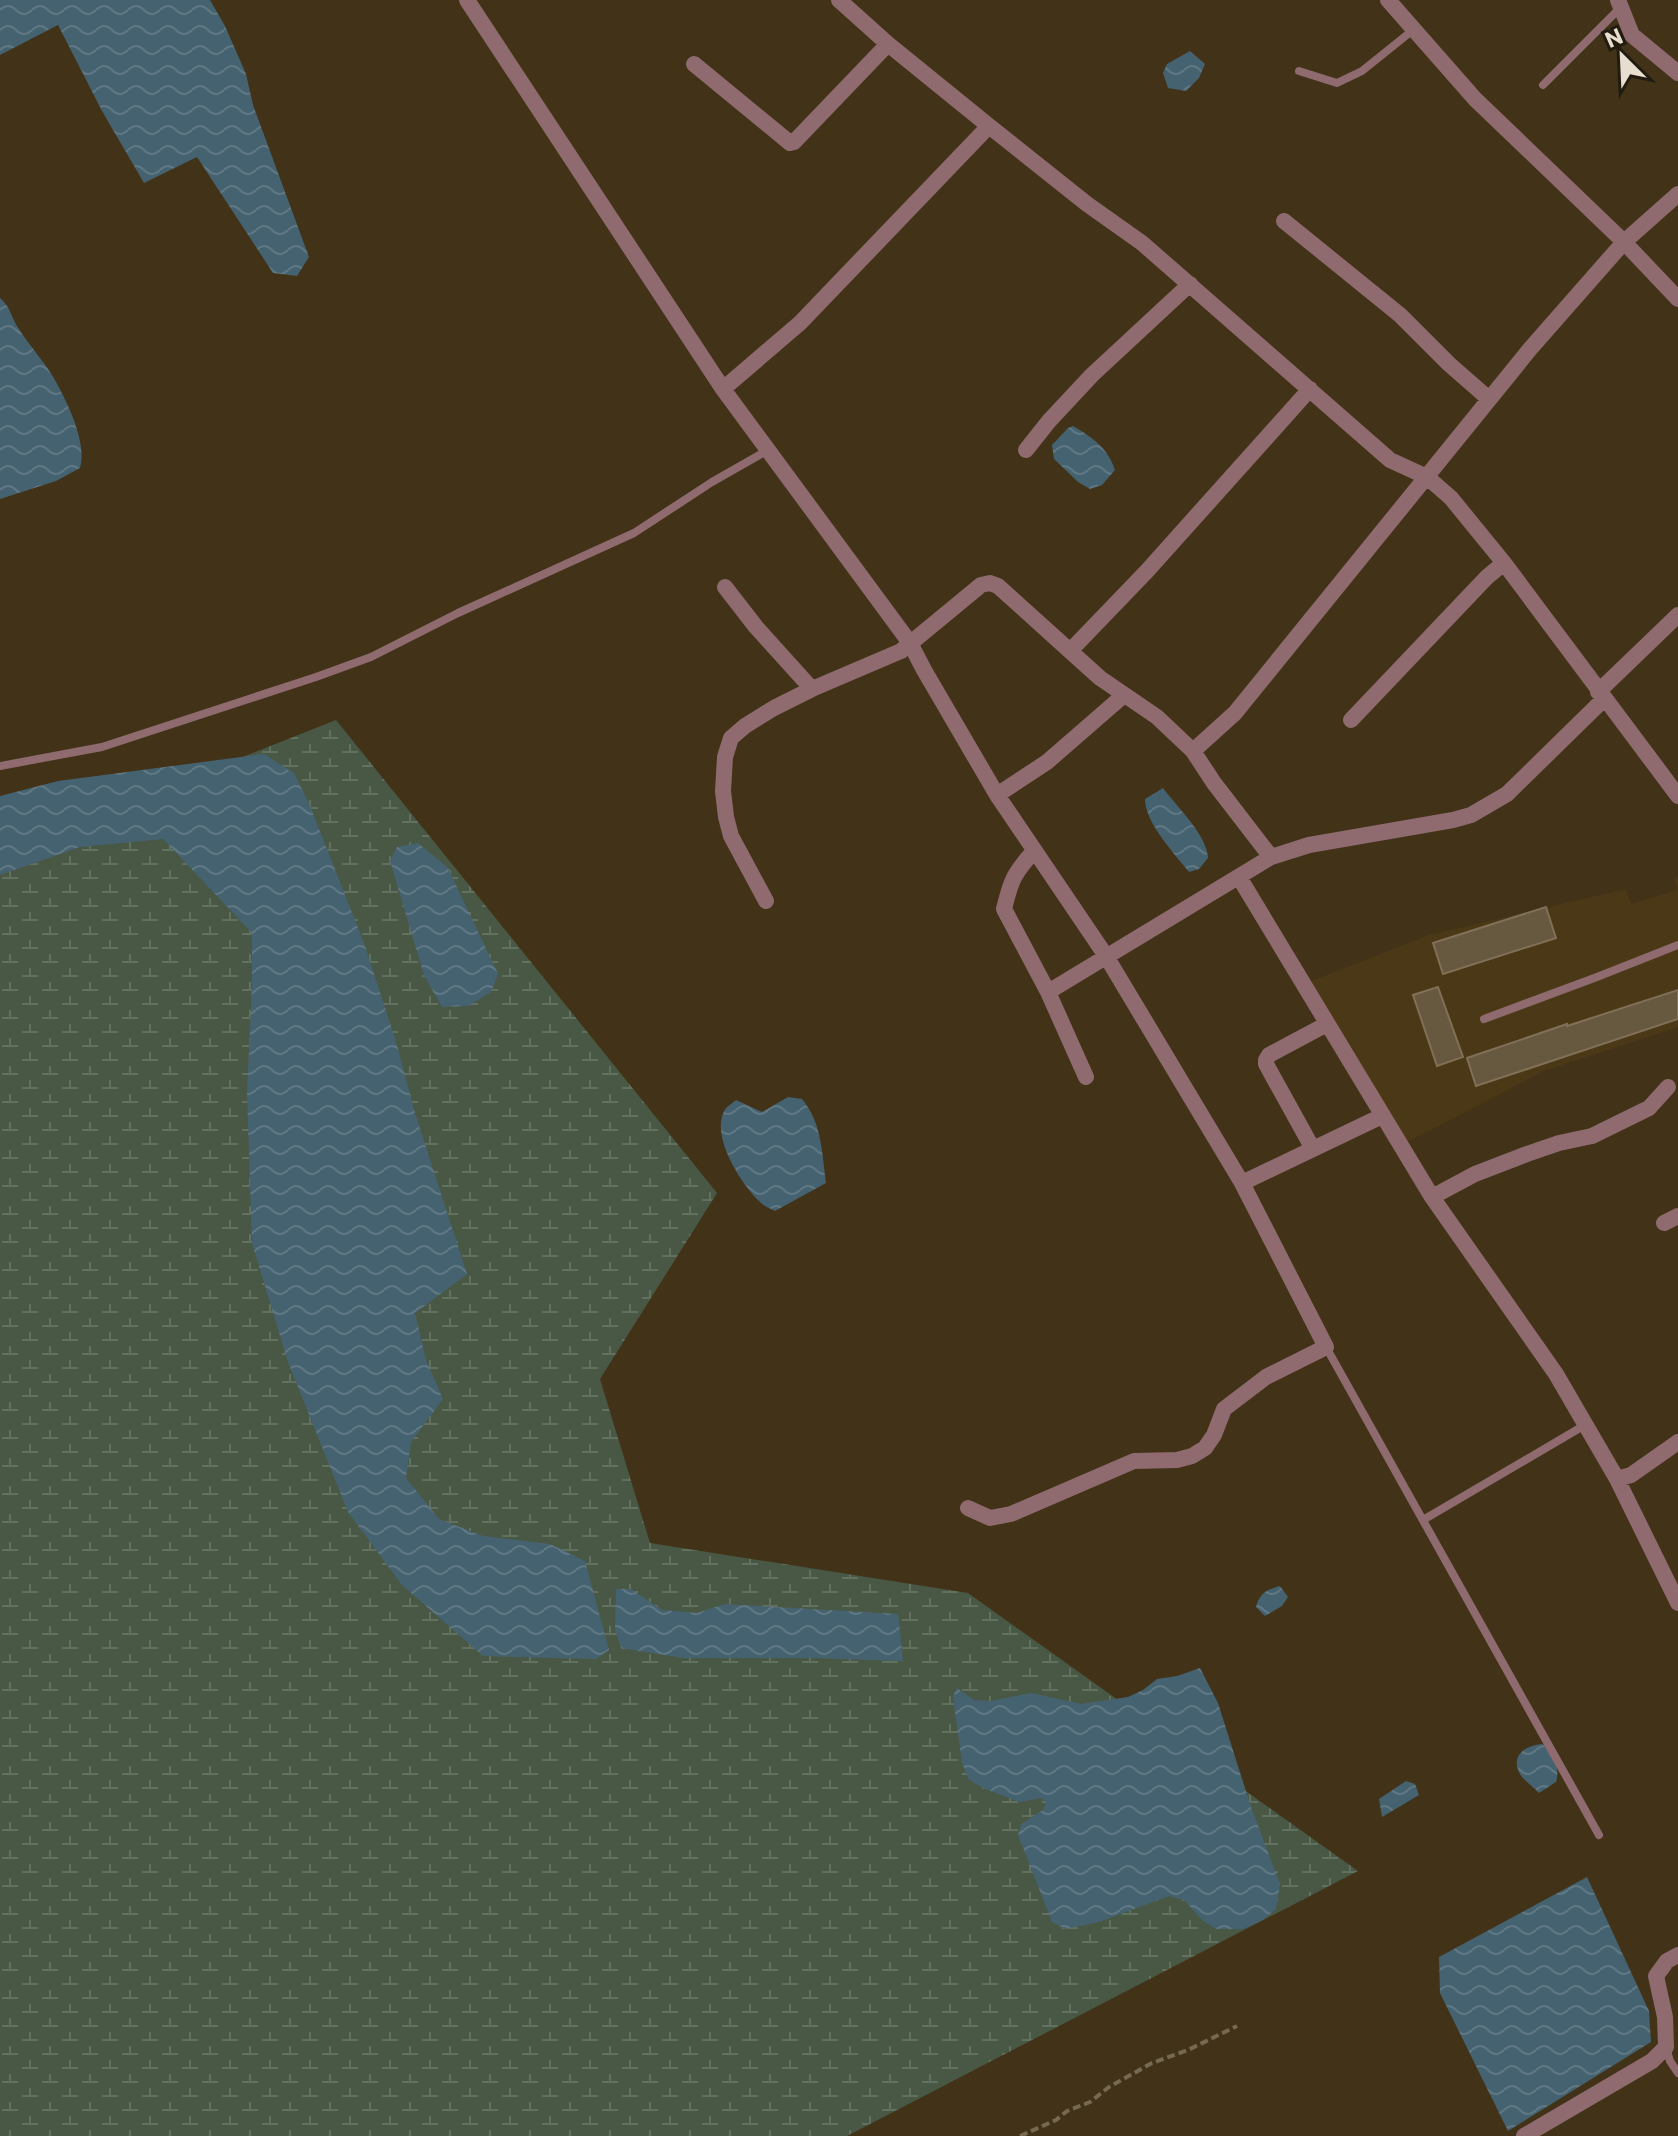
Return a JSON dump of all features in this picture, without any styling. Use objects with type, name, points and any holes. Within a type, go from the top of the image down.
[{"type":"street","points":[[467,0],[723,389],[910,643],[997,795],[1106,956],[1242,1183],[1326,1347],[1266,1377],[1224,1409],[1214,1435],[1205,1448],[1192,1456],[1177,1460],[1134,1461],[1011,1514],[990,1518],[968,1508]]},
{"type":"street","points":[[839,0],[989,126],[1087,204],[1142,243],[1390,460],[1427,477],[1451,498],[1504,563],[1678,796]]},
{"type":"street","points":[[1388,0],[1475,99],[1624,242],[1678,299]]},
{"type":"street","points":[[1619,4],[1632,35],[1678,73]]},
{"type":"street","points":[[694,64],[790,143],[888,44]]},
{"type":"street","points":[[723,389],[800,323],[989,126]]},
{"type":"street","points":[[1193,751],[1235,713],[1489,399],[1624,242],[1678,194]]},
{"type":"street","points":[[1284,221],[1400,315],[1489,399]]},
{"type":"street","points":[[1026,450],[1092,375],[1190,284]]},
{"type":"street","points":[[1070,651],[1147,571],[1310,389]]},
{"type":"street","points":[[1351,720],[1476,588],[1504,563]]},
{"type":"street","points":[[766,901],[731,836],[726,817],[723,791],[725,757],[731,738],[774,708],[901,651],[981,585],[990,583],[998,586],[1100,678],[1157,717],[1193,751],[1271,857]]},
{"type":"street","points":[[725,587],[812,689]]},
{"type":"street","points":[[1048,992],[1271,857],[1352,836],[1453,820],[1471,815],[1507,794],[1678,615]]},
{"type":"street","points":[[997,795],[1047,762],[1124,695]]},
{"type":"street","points":[[1034,851],[1016,870],[1004,909],[1048,992],[1086,1077]]},
{"type":"street","points":[[1239,877],[1432,1197],[1556,1374],[1617,1479],[1678,1603]]},
{"type":"street","points":[[1313,1149],[1266,1060],[1269,1055],[1327,1024]]},
{"type":"street","points":[[1432,1197],[1488,1169],[1559,1143],[1603,1131],[1649,1108],[1668,1087]]},
{"type":"street","points":[[1242,1183],[1382,1116]]},
{"type":"street","points":[[1617,1479],[1631,1475],[1678,1442]]},
{"type":"street","points":[[1524,2136],[1652,2061],[1666,2047],[1665,2017],[1656,1976],[1667,1961],[1678,1955]]},
{"type":"lane","points":[[1543,85],[1619,4]]},
{"type":"lane","points":[[1299,71],[1337,83],[1362,71],[1413,30]]},
{"type":"lane","points":[[0,766],[102,747],[371,657],[458,613],[634,533],[768,450]]},
{"type":"lane","points":[[1484,1019],[1678,945]]},
{"type":"lane","points":[[1326,1347],[1599,1835]]},
{"type":"lane","points":[[1423,1520],[1585,1425]]},
{"type":"lane","points":[[1666,2047],[1678,2073]]},
{"type":"path","points":[[1020,2136],[1090,2102],[1109,2087],[1152,2063],[1188,2050],[1237,2026]]},
{"type":"shaded area","points":[[1678,877],[1678,1027],[1544,1071],[1404,1144],[1311,981],[1429,935],[1626,889],[1631,904],[1677,890],[1674,878]]},
{"type":"green space","points":[[336,720],[717,1193],[600,1379],[650,1543],[968,1593],[1358,1871],[847,2136],[0,2136],[0,853]]},
{"type":"water","points":[[0,0],[210,0],[246,74],[253,105],[309,257],[297,276],[273,273],[197,157],[144,183],[102,111],[58,25],[0,55]]},
{"type":"water","points":[[1190,51],[1205,64],[1199,78],[1186,91],[1168,88],[1163,73],[1167,64]]},
{"type":"water","points":[[0,298],[63,395],[78,433],[82,457],[80,468],[56,481],[0,499]]},
{"type":"water","points":[[1073,426],[1098,444],[1112,462],[1115,470],[1102,485],[1090,489],[1054,459],[1052,445]]},
{"type":"water","points":[[264,754],[294,773],[364,943],[467,1274],[415,1313],[426,1360],[443,1399],[411,1442],[406,1478],[439,1519],[483,1536],[550,1544],[585,1561],[609,1650],[596,1659],[483,1656],[402,1585],[348,1512],[288,1362],[252,1243],[247,1092],[252,933],[163,839],[80,847],[0,875],[0,796],[58,781]]},
{"type":"water","points":[[1163,788],[1203,840],[1208,858],[1199,869],[1189,872],[1150,818],[1145,799]]},
{"type":"water","points":[[418,843],[448,868],[498,974],[491,992],[468,1006],[442,1007],[424,975],[390,861],[397,847]]},
{"type":"water","points":[[788,1097],[802,1099],[814,1118],[826,1183],[775,1211],[761,1203],[736,1171],[724,1144],[722,1118],[726,1108],[736,1100],[762,1112]]},
{"type":"water","points":[[1280,1586],[1288,1597],[1282,1606],[1265,1616],[1256,1607],[1259,1598]]},
{"type":"water","points":[[616,1589],[631,1589],[662,1610],[697,1613],[725,1604],[898,1614],[903,1661],[683,1658],[621,1648],[615,1629]]},
{"type":"water","points":[[1200,1668],[1218,1703],[1251,1807],[1280,1884],[1276,1909],[1263,1920],[1243,1929],[1216,1929],[1202,1920],[1184,1900],[1169,1896],[1099,1922],[1065,1929],[1052,1922],[1018,1835],[1021,1824],[1043,1810],[1046,1803],[1042,1798],[1019,1802],[969,1780],[962,1763],[953,1696],[957,1688],[974,1700],[991,1701],[1031,1693],[1081,1704],[1128,1697],[1157,1679]]},
{"type":"water","points":[[1543,1744],[1555,1762],[1557,1776],[1556,1782],[1539,1793],[1521,1776],[1517,1761],[1526,1749]]},
{"type":"water","points":[[1406,1781],[1415,1784],[1419,1795],[1382,1817],[1379,1799]]},
{"type":"water","points":[[1587,1877],[1649,2011],[1651,2042],[1508,2131],[1440,1993],[1439,1957]]},
{"type":"building","points":[[1546,907],[1556,938],[1443,974],[1433,943]]},
{"type":"building","points":[[1438,987],[1463,1057],[1437,1066],[1413,995]]},
{"type":"building","points":[[1678,990],[1678,1019],[1476,1086],[1467,1058]]}]
